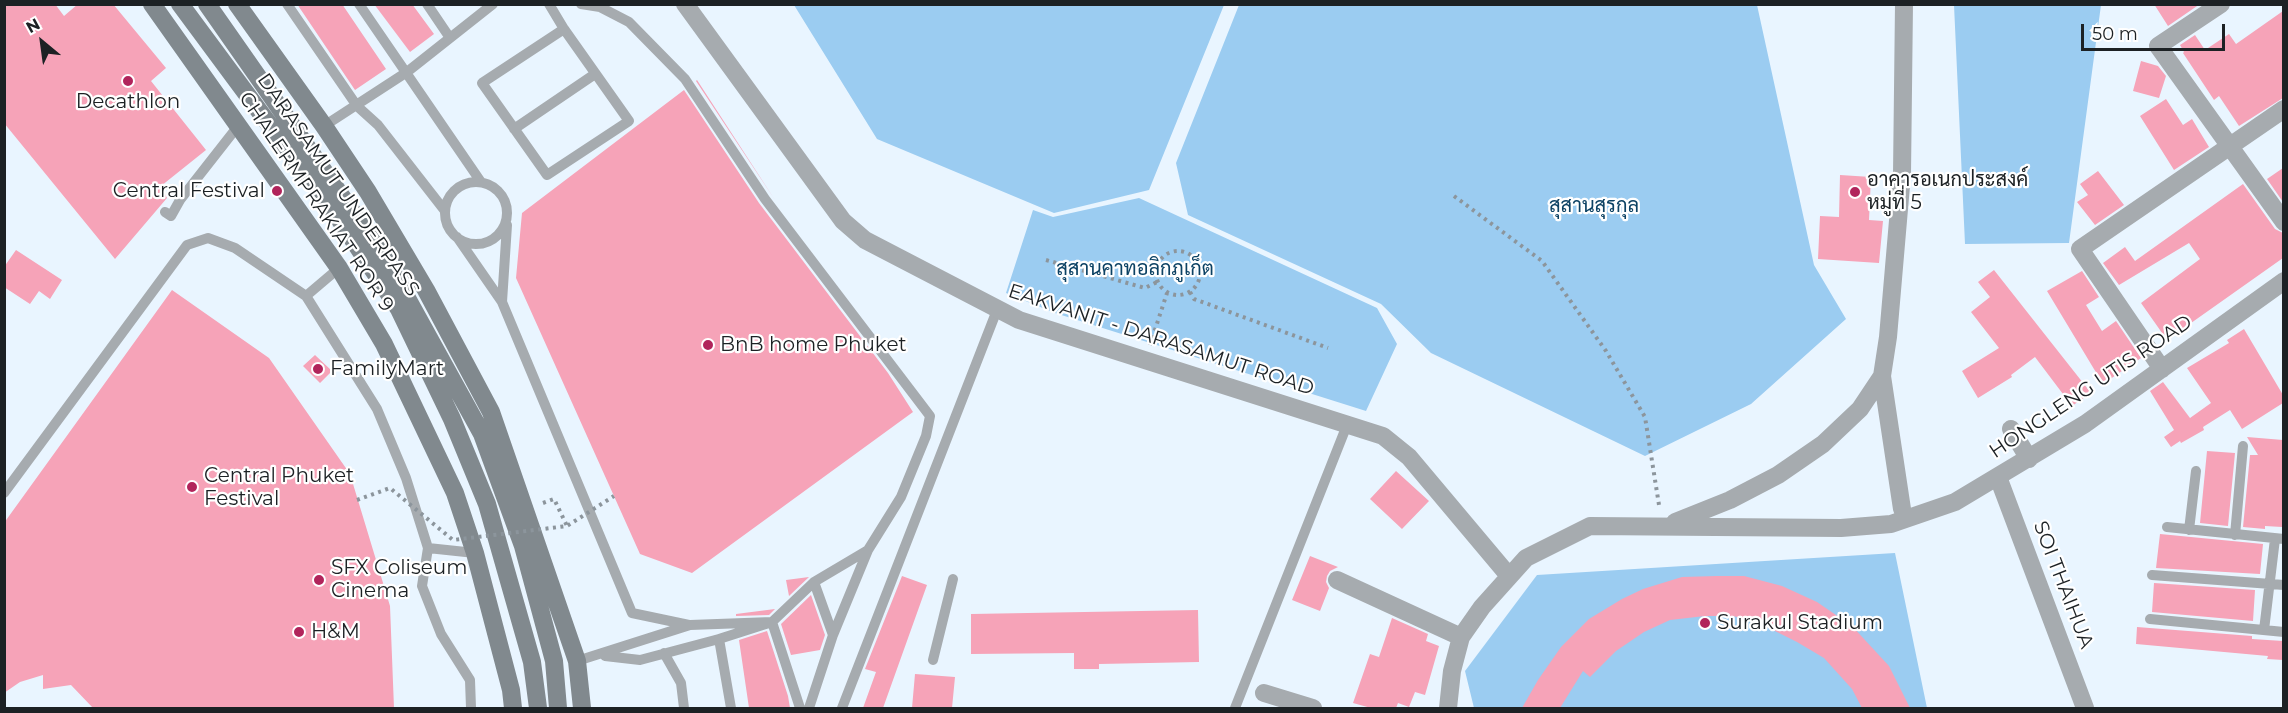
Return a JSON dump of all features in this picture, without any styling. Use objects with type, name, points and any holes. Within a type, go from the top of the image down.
[{"type":"main road","name":"CHALERMPRAKIAT ROR 9","points":[[152,4],[339,268],[384,344],[455,493],[475,553],[511,690],[513,708]]},
{"type":"main road","name":"DARASAMUT UNDERPASS","points":[[180,4],[340,220],[399,309],[452,419],[487,504],[532,662],[538,708]]},
{"type":"main road","name":"DARASAMUT UNDERPASS","points":[[207,4],[386,260],[482,434],[523,546],[554,661],[558,708]]},
{"type":"main road","points":[[237,4],[368,192],[426,290],[491,412],[577,661],[582,708]]},
{"type":"street","name":"EAKVANIT - DARASAMUT ROAD","points":[[685,4],[843,221],[865,240],[1018,320],[1383,436],[1409,457],[1509,576]]},
{"type":"street","points":[[1902,509],[1882,376],[1888,337],[1902,174],[1904,4]]},
{"type":"street","points":[[2221,4],[2158,45],[2283,222]]},
{"type":"street","points":[[2162,369],[2080,249],[2283,109]]},
{"type":"street","name":"HONGLENG UTIS ROAD","points":[[1461,637],[1482,607],[1526,558],[1590,526],[1841,528],[1885,525],[1955,502],[2085,423],[2283,281]]},
{"type":"street","points":[[1860,409],[1882,376]]},
{"type":"street","points":[[1658,526],[1730,500],[1778,475],[1814,450],[1860,409],[1870,403],[1882,404],[1889,412]]},
{"type":"street","points":[[2011,429],[2029,459]]},
{"type":"street","name":"SOI THAIHUA","points":[[1998,477],[2085,708]]},
{"type":"street","points":[[1730,500],[1724,506],[1720,519],[1734,527]]},
{"type":"street","points":[[1902,509],[1925,512]]},
{"type":"street","points":[[1885,525],[1902,509]]},
{"type":"street","points":[[1337,580],[1461,637],[1452,671],[1448,708]]},
{"type":"street","points":[[1264,693],[1313,708]]},
{"type":"lane","points":[[287,4],[357,106],[378,125],[445,211]]},
{"type":"lane","points":[[359,4],[482,182]]},
{"type":"lane","points":[[427,4],[450,38]]},
{"type":"lane","points":[[324,126],[407,72],[493,4]]},
{"type":"lane","points":[[549,4],[629,121],[547,175],[482,83],[564,29]]},
{"type":"lane","points":[[581,4],[600,7],[629,22],[685,79],[765,199],[930,416],[926,436],[901,497],[868,550],[833,635],[809,708]]},
{"type":"lane","points":[[514,129],[595,74]]},
{"type":"lane","points":[[165,212],[171,216],[180,200],[238,126]]},
{"type":"lane","points":[[502,302],[508,210],[505,200],[500,191],[491,185],[471,182],[461,185],[447,201],[446,221],[450,231],[466,243],[486,243],[503,230],[507,221]]},
{"type":"lane","points":[[457,237],[502,302],[632,613],[690,625],[772,622]]},
{"type":"lane","points":[[4,493],[187,245],[207,238],[235,248],[306,296],[376,409],[406,478],[428,548],[422,586],[441,634],[470,680],[471,708]]},
{"type":"lane","points":[[306,296],[339,268]]},
{"type":"lane","points":[[842,708],[997,310]]},
{"type":"lane","points":[[1235,708],[1347,424]]},
{"type":"lane","points":[[2235,534],[2243,446]]},
{"type":"lane","points":[[2189,530],[2196,471]]},
{"type":"lane","points":[[2167,527],[2279,539],[2270,584],[2265,630]]},
{"type":"lane","points":[[428,548],[475,553]]},
{"type":"lane","points":[[596,656],[640,660],[772,622],[814,582],[868,550]]},
{"type":"lane","points":[[2152,575],[2283,585]]},
{"type":"lane","points":[[933,660],[953,579]]},
{"type":"lane","points":[[814,582],[833,635]]},
{"type":"lane","points":[[2150,619],[2283,632]]},
{"type":"lane","points":[[772,622],[800,708]]},
{"type":"lane","points":[[577,661],[690,625]]},
{"type":"lane","points":[[719,639],[731,708]]},
{"type":"lane","points":[[664,653],[681,682],[684,708]]},
{"type":"path","points":[[1454,196],[1542,261],[1612,360],[1645,417],[1659,505],[1658,526]]},
{"type":"path","points":[[1183,250],[1195,258],[1201,272],[1199,280],[1190,292],[1182,295],[1167,293],[1157,282],[1158,261],[1169,252],[1183,250]]},
{"type":"path","points":[[1046,260],[1145,288],[1157,282]]},
{"type":"path","points":[[1190,292],[1194,299],[1328,348]]},
{"type":"path","points":[[1145,360],[1167,293]]},
{"type":"path","points":[[357,500],[390,488],[453,540],[567,526],[614,496]]},
{"type":"path","points":[[543,503],[554,499],[567,526]]},
{"type":"green space","points":[[794,5],[1224,5],[1149,190],[1054,213],[877,139]]},
{"type":"green space","name":"สุสานสุรกุล","points":[[1239,5],[1757,5],[1814,265],[1846,319],[1751,404],[1645,456],[1431,353],[1381,304],[1188,215],[1176,163]]},
{"type":"green space","points":[[1954,5],[2101,5],[2069,243],[1965,244]]},
{"type":"green space","name":"สุสานคาทอลิกภูเก็ต","points":[[1139,198],[1377,308],[1397,344],[1366,411],[1055,313],[1006,293],[1033,210],[1053,217]]},
{"type":"green space","name":"Surakul Stadium","points":[[1895,553],[1927,708],[1474,708],[1465,671],[1537,575]]},
{"type":"building","points":[[4,4],[55,4],[64,16],[78,4],[113,4],[166,68],[151,81],[206,150],[161,186],[167,198],[115,259],[4,123]]},
{"type":"building","points":[[297,4],[342,4],[386,69],[355,90]]},
{"type":"building","points":[[374,4],[412,4],[434,34],[410,52]]},
{"type":"building","points":[[2154,4],[2200,4],[2168,26]]},
{"type":"building","points":[[2283,11],[2283,98],[2239,126],[2219,96],[2214,100],[2180,45],[2195,35],[2205,50],[2229,34],[2236,44]]},
{"type":"building","points":[[2141,61],[2158,66],[2166,76],[2159,98],[2133,91]]},
{"type":"building","points":[[697,80],[775,200],[696,81]]},
{"type":"building","name":"BnB home Phuket","points":[[684,90],[759,203],[888,373],[913,412],[692,573],[640,554],[516,278],[522,213]]},
{"type":"building","points":[[2166,99],[2183,125],[2192,119],[2209,147],[2174,170],[2140,116]]},
{"type":"building","points":[[2283,168],[2283,202],[2267,179]]},
{"type":"building","points":[[2098,171],[2124,205],[2095,225],[2077,202],[2088,195],[2080,184]]},
{"type":"building","points":[[1840,175],[1871,177],[1869,220],[1883,221],[1879,263],[1818,259],[1820,216],[1839,217]]},
{"type":"building","points":[[2243,184],[2275,229],[2283,233],[2283,258],[2167,340],[2141,303],[2200,259],[2189,243],[2119,285],[2103,263],[2125,247],[2135,261]]},
{"type":"building","points":[[16,250],[62,280],[50,299],[39,291],[30,304],[4,287],[4,267]]},
{"type":"building","points":[[1994,270],[2091,393],[2072,406],[2035,357],[2011,375],[2012,377],[1978,398],[1962,371],[1999,348],[1971,312],[1990,297],[1978,282]]},
{"type":"building","points":[[2082,271],[2099,297],[2086,305],[2102,331],[2116,321],[2141,358],[2103,384],[2047,291]]},
{"type":"building","name":"Central Phuket Festival","points":[[172,290],[269,358],[350,474],[390,606],[394,708],[93,708],[71,685],[43,689],[43,675],[20,682],[4,693],[4,523]]},
{"type":"building","points":[[2244,329],[2283,395],[2283,403],[2242,429],[2230,410],[2203,427],[2204,430],[2171,447],[2164,437],[2174,430],[2150,391],[2163,382],[2190,418],[2211,403],[2187,368],[2229,343],[2227,340]]},
{"type":"building","name":"FamilyMart","points":[[315,355],[332,371],[320,383],[303,366]]},
{"type":"building","points":[[2247,437],[2283,440],[2282,527],[2265,526],[2265,529],[2243,527],[2250,455],[2258,455]]},
{"type":"building","points":[[2207,451],[2235,453],[2228,526],[2200,523]]},
{"type":"building","points":[[1396,471],[1429,501],[1402,529],[1370,499]]},
{"type":"building","points":[[2160,534],[2263,544],[2260,574],[2156,568]]},
{"type":"building","points":[[1310,556],[1338,567],[1330,571],[1327,576],[1326,582],[1329,588],[1320,611],[1292,600]]},
{"type":"building","points":[[902,576],[927,585],[883,708],[863,708],[876,672],[865,669]]},
{"type":"building","points":[[1744,576],[1782,586],[1817,602],[1852,626],[1889,666],[1910,708],[1862,708],[1852,689],[1824,658],[1797,642],[1759,623],[1733,616],[1705,616],[1670,620],[1644,632],[1616,651],[1590,677],[1583,671],[1560,708],[1522,708],[1561,647],[1589,619],[1622,599],[1643,589],[1682,577]]},
{"type":"building","points":[[809,577],[789,596],[786,580]]},
{"type":"building","points":[[2154,583],[2255,590],[2253,621],[2152,612]]},
{"type":"building","points":[[811,595],[825,635],[820,650],[791,655],[781,624]]},
{"type":"building","points":[[775,609],[769,615],[736,616],[736,614]]},
{"type":"building","points":[[1198,610],[1199,662],[1099,664],[1099,669],[1074,669],[1074,653],[971,654],[971,614]]},
{"type":"building","points":[[1392,618],[1428,634],[1426,641],[1439,646],[1425,695],[1415,692],[1409,707],[1398,703],[1396,708],[1371,708],[1353,703],[1370,654],[1379,657]]},
{"type":"building","points":[[2137,627],[2252,636],[2252,639],[2283,641],[2283,660],[2267,659],[2268,656],[2136,644]]},
{"type":"building","points":[[767,631],[790,708],[749,708],[739,640]]},
{"type":"building","points":[[915,674],[955,677],[952,708],[912,708]]},
{"type":"place","name":"Decathlon","points":[[128,81]]},
{"type":"place","name":"Central Festival","points":[[277,191]]},
{"type":"place","name":"อาคารอเนกประสงค์ หมู่ที่ 5","points":[[1855,192]]},
{"type":"place","name":"BnB home Phuket","points":[[708,345]]},
{"type":"place","name":"FamilyMart","points":[[318,369]]},
{"type":"place","name":"Central Phuket Festival","points":[[192,487]]},
{"type":"place","name":"SFX Coliseum Cinema","points":[[319,580]]},
{"type":"place","name":"Surakul Stadium","points":[[1705,623]]},
{"type":"place","name":"H&M","points":[[299,632]]}]
